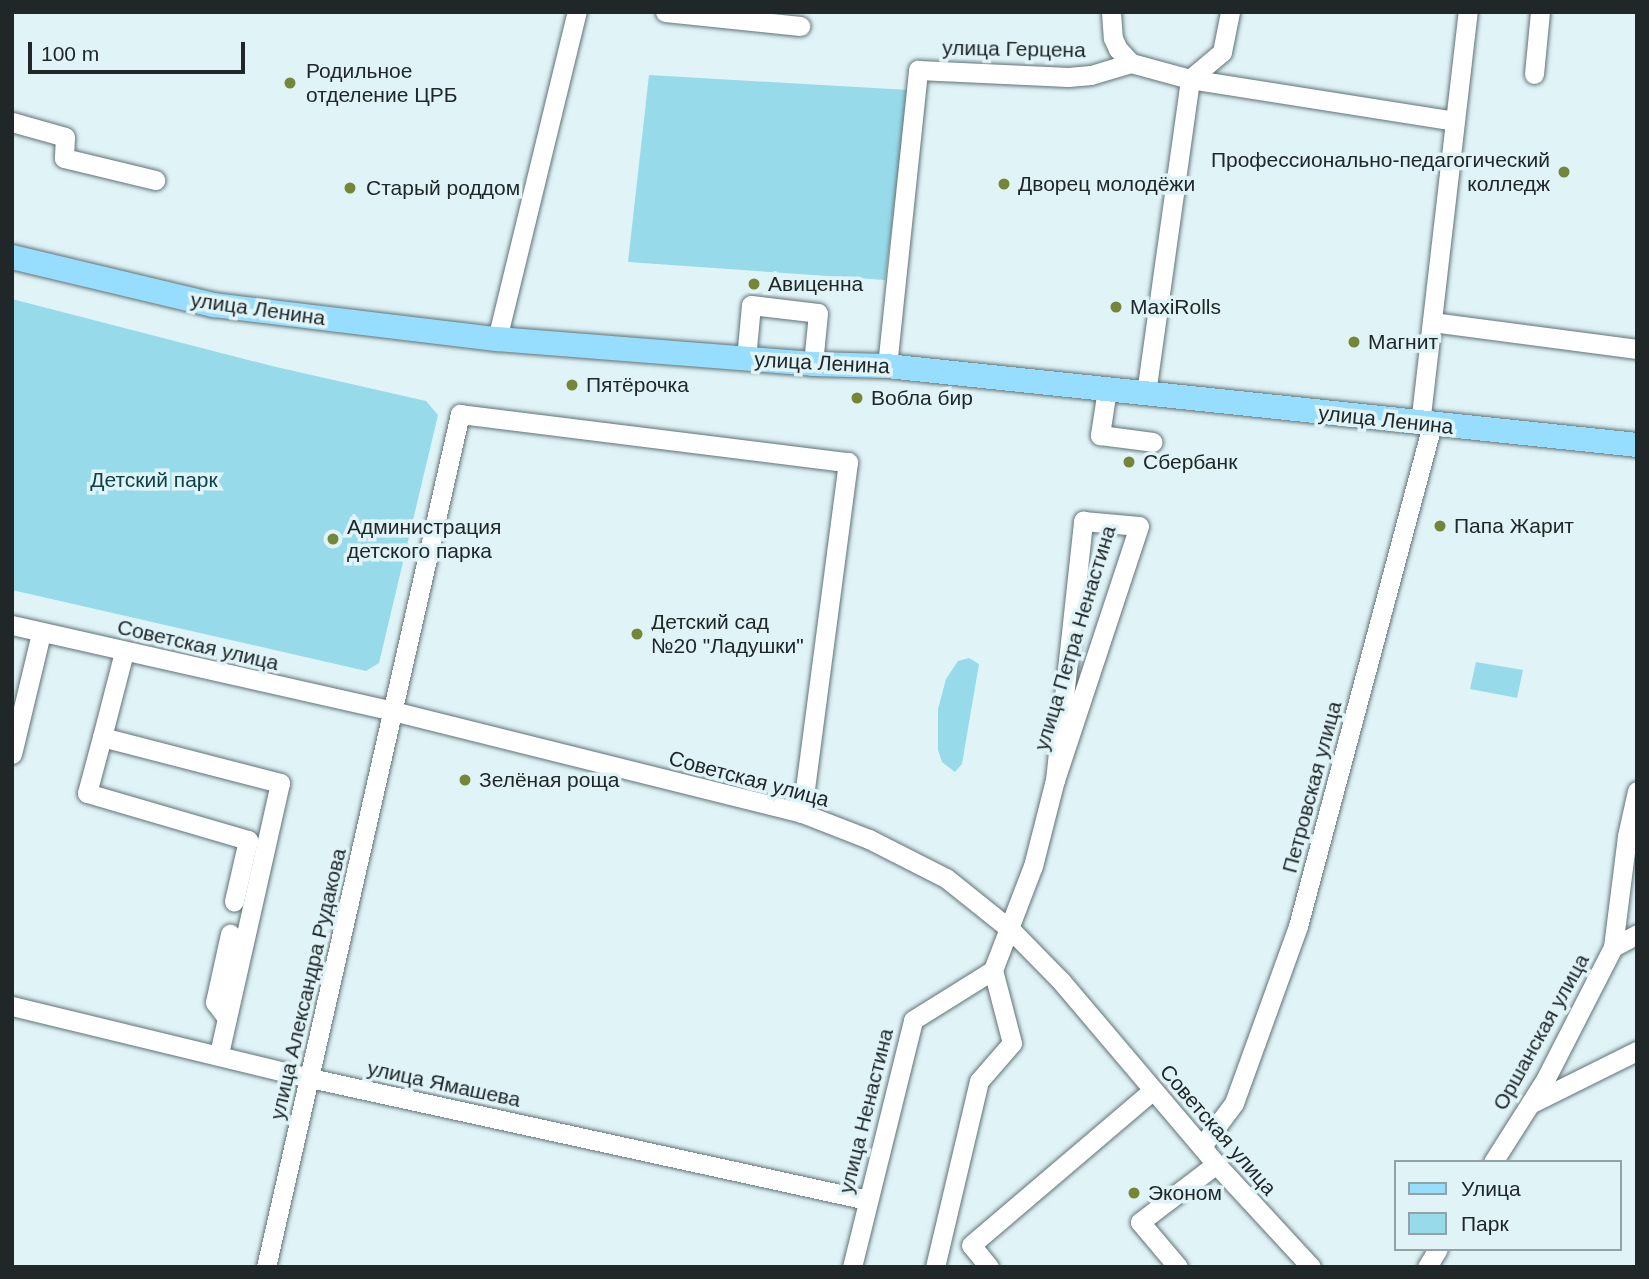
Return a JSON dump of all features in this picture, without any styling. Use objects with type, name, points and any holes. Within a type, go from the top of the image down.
[{"type":"main road","name":"улица Ленина","points":[[12,257],[214,305],[497,339],[813,364],[887,366],[1637,445]]},
{"type":"street","points":[[497,339],[577,12]]},
{"type":"street","points":[[665,12],[800,26]]},
{"type":"street","points":[[1111,12],[1113,38],[1118,49],[1131,63],[1191,79],[1455,121]]},
{"type":"street","points":[[1146,393],[1191,79],[1222,52],[1230,12]]},
{"type":"street","name":"Петровская улица","points":[[1202,1146],[1234,1103],[1298,926],[1426,424],[1432,322],[1468,12]]},
{"type":"street","points":[[1534,74],[1541,12]]},
{"type":"street","name":"улица Герцена","points":[[887,366],[918,70],[1068,77],[1091,75],[1131,63]]},
{"type":"street","points":[[12,121],[65,137],[64,158],[155,180]]},
{"type":"street","points":[[746,359],[751,305],[818,313],[813,364]]},
{"type":"street","points":[[1432,322],[1637,349]]},
{"type":"street","points":[[1107,389],[1100,435],[1153,442]]},
{"type":"street","name":"улица Александра Рудакова","points":[[266,1267],[460,414],[848,462],[802,813]]},
{"type":"street","name":"улица Петра Ненастина","points":[[1011,930],[1032,866],[1055,780],[1139,526],[1083,521],[1055,780]]},
{"type":"street","name":"Советская улица","points":[[12,625],[393,711],[802,813],[869,839],[946,878],[1011,930],[1061,981],[1216,1164],[1311,1267]]},
{"type":"street","points":[[12,754],[41,633]]},
{"type":"street","points":[[124,652],[87,793],[248,840],[234,901]]},
{"type":"street","points":[[102,737],[280,783],[219,1054]]},
{"type":"street","points":[[1613,947],[1627,836],[1637,791]]},
{"type":"street","points":[[935,1267],[979,1082],[1012,1043],[993,971],[1011,930]]},
{"type":"street","points":[[227,1018],[215,1002],[230,934]]},
{"type":"street","name":"Оршанская улица","points":[[1494,1160],[1529,1105],[1613,947],[1637,934]]},
{"type":"street","name":"улица Ненастина","points":[[852,1267],[913,1020],[993,971]]},
{"type":"street","name":"улица Ямашева","points":[[12,1006],[310,1078],[867,1200]]},
{"type":"street","points":[[1529,1105],[1637,1051]]},
{"type":"street","points":[[989,1267],[971,1245],[1153,1090]]},
{"type":"street","points":[[1178,1267],[1140,1223],[1216,1164]]},
{"type":"street","points":[[1427,1267],[1437,1251]]},
{"type":"green space","points":[[649,75],[909,90],[885,280],[628,262]]},
{"type":"green space","name":"Детский парк","points":[[12,299],[272,366],[426,401],[438,415],[379,663],[366,671],[12,590]]},
{"type":"green space","points":[[969,658],[979,664],[962,764],[955,772],[942,762],[938,750],[938,709],[946,679],[958,661]]},
{"type":"green space","points":[[1476,662],[1523,670],[1517,698],[1470,689]]},
{"type":"place","name":"Родильное отделение ЦРБ","points":[[290,83]]},
{"type":"place","name":"Профессионально-педагогический колледж","points":[[1564,172]]},
{"type":"place","name":"Дворец молодёжи","points":[[1004,184]]},
{"type":"place","name":"Старый роддом","points":[[350,188]]},
{"type":"place","name":"Авиценна","points":[[754,284]]},
{"type":"place","name":"MaxiRolls","points":[[1116,307]]},
{"type":"place","name":"Магнит","points":[[1354,342]]},
{"type":"place","name":"Пятёрочка","points":[[572,385]]},
{"type":"place","name":"Вобла бир","points":[[857,398]]},
{"type":"place","name":"Сбербанк","points":[[1129,462]]},
{"type":"place","name":"Папа Жарит","points":[[1440,526]]},
{"type":"place","name":"Администрация детского парка","points":[[333,539]]},
{"type":"place","name":"Детский сад №20 \"Ладушки\"","points":[[637,634]]},
{"type":"place","name":"Зелёная роща","points":[[465,780]]},
{"type":"place","name":"Эконом","points":[[1134,1193]]}]
